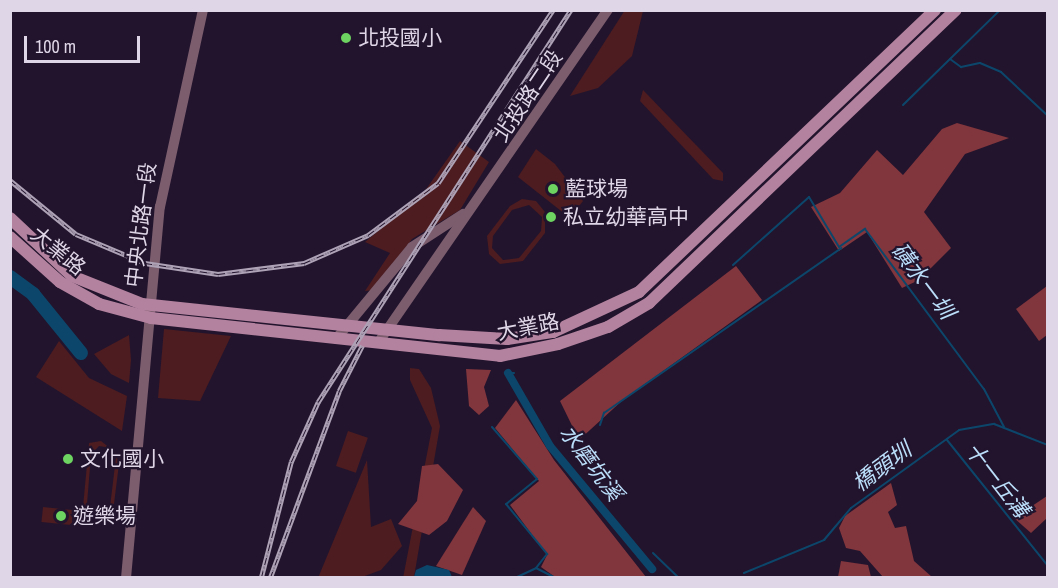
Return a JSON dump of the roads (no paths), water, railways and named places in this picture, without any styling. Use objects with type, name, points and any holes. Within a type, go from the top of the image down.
[{"type":"main road","name":"大業路","points":[[10,218],[26,238],[72,276],[151,312],[507,339],[554,332],[609,310],[688,250],[935,10]]},
{"type":"main road","name":"大業路","points":[[10,237],[60,282],[99,304],[336,339],[500,356],[608,327],[648,303],[956,10]]},
{"type":"street","name":"中央北路一段","points":[[126,578],[140,447],[159,207],[203,10]]},
{"type":"street","name":"北投路二段","points":[[477,202],[608,10]]},
{"type":"street","points":[[336,339],[351,327],[412,247],[450,226],[477,202]]},
{"type":"street","points":[[378,343],[477,202]]},
{"type":"water","points":[[427,565],[449,570],[452,577],[414,577],[416,570]]},
{"type":"waterway","points":[[903,105],[1000,10]]},
{"type":"waterway","points":[[950,59],[961,67],[980,63],[1001,72],[1048,116]]},
{"type":"waterway","name":"磺水一圳","points":[[733,265],[809,197],[839,247],[865,229],[984,389],[1004,427]]},
{"type":"waterway","points":[[600,425],[604,413],[841,248]]},
{"type":"waterway","name":"水磨坑溪","points":[[10,277],[33,294],[81,353]]},
{"type":"waterway","name":"水磨坑溪","points":[[508,373],[514,373]]},
{"type":"waterway","name":"水磨坑溪","points":[[508,373],[550,446],[652,569]]},
{"type":"waterway","name":"橋頭圳","points":[[744,573],[824,540],[851,508],[959,430],[994,424],[1048,445]]},
{"type":"waterway","points":[[492,427],[537,479],[506,504],[547,554],[536,568]]},
{"type":"waterway","name":"十一丘溝","points":[[947,440],[1048,566]]},
{"type":"waterway","name":"橋頭圳","points":[[653,553],[679,578]]},
{"type":"waterway","name":"橋頭圳","points":[[641,558],[645,556]]},
{"type":"waterway","points":[[515,578],[536,568],[556,578]]},
{"type":"railway","points":[[10,180],[76,234],[145,263],[218,274],[304,263],[368,235],[438,183],[553,10]]},
{"type":"railway","points":[[261,578],[291,462],[318,402],[571,10]]},
{"type":"railway","points":[[270,578],[339,391],[362,346]]},
{"type":"place","name":"北投國小","points":[[346,38]]},
{"type":"place","name":"藍球場","points":[[553,189]]},
{"type":"place","name":"私立幼華高中","points":[[551,217]]},
{"type":"place","name":"文化國小","points":[[68,459]]},
{"type":"place","name":"遊樂場","points":[[61,516]]}]
